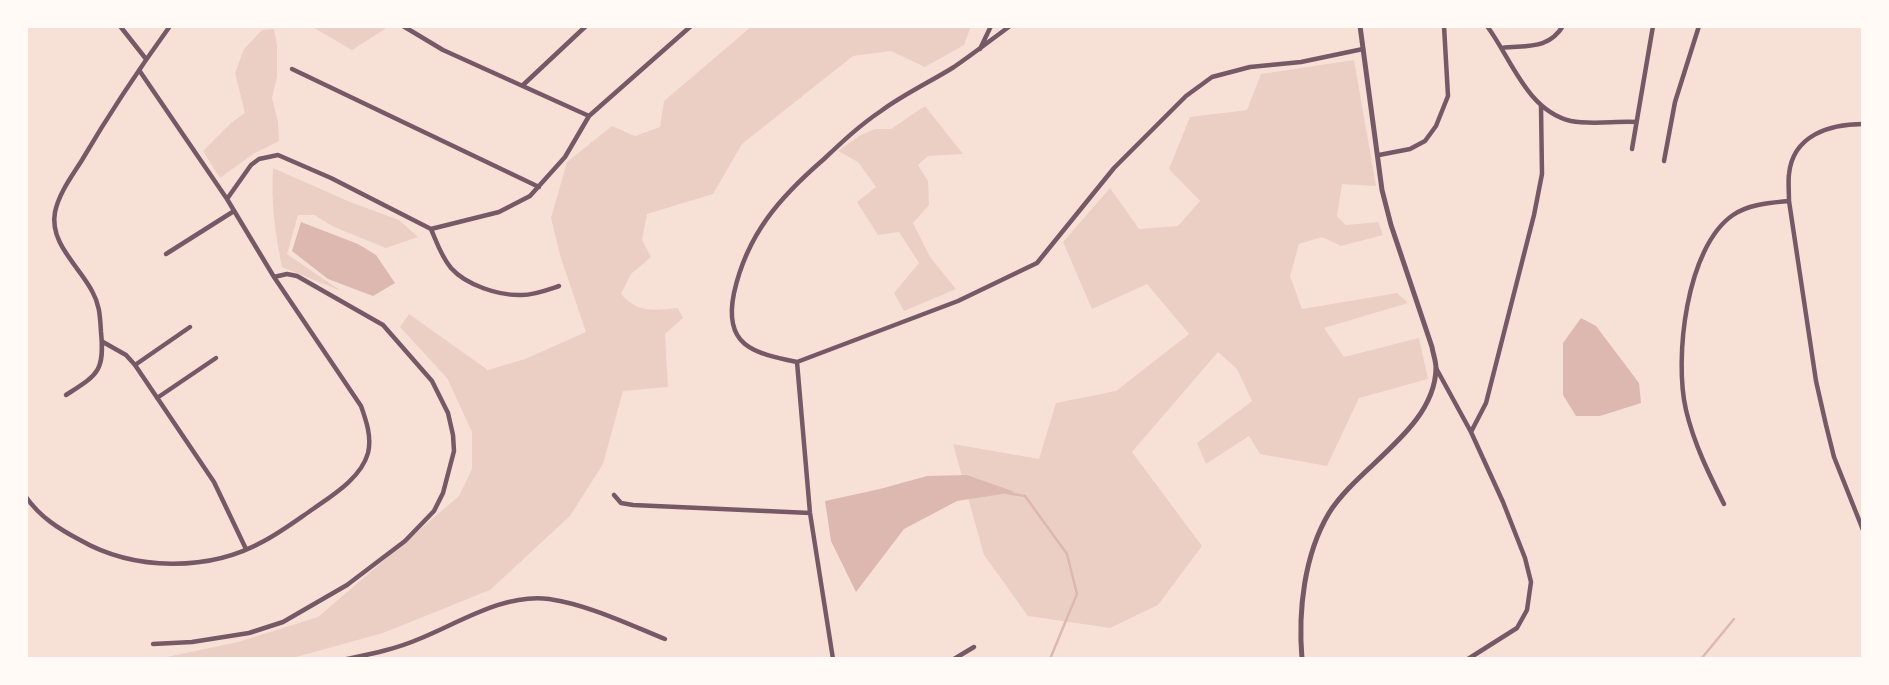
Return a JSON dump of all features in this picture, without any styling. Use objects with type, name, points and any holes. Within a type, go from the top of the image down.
[{"type":"street","points":[[120,26],[146,59]]},
{"type":"street","points":[[66,395],[96,376],[99,370],[101,312],[92,292],[61,246],[55,232],[54,215],[58,200],[146,59],[170,26]]},
{"type":"street","points":[[403,26],[443,50],[589,116]]},
{"type":"street","points":[[523,85],[586,26]]},
{"type":"street","points":[[227,199],[251,165],[259,159],[278,155],[331,178],[431,229],[499,212],[520,202],[539,187],[565,157],[589,116],[691,26]]},
{"type":"street","points":[[980,49],[991,26]]},
{"type":"street","points":[[1010,26],[980,49],[881,110],[789,189],[759,228],[737,281],[730,311],[731,323],[743,344],[765,354],[797,362],[958,301],[1037,263],[1114,168],[1196,86],[1212,76],[1364,49]]},
{"type":"street","points":[[1360,26],[1382,190],[1391,225],[1421,312],[1436,367],[1471,432],[1520,547],[1531,582],[1527,610],[1517,628],[1468,659]]},
{"type":"street","points":[[1379,155],[1410,149],[1425,141],[1436,126],[1448,96],[1444,26]]},
{"type":"street","points":[[1487,26],[1541,106],[1573,122],[1636,122]]},
{"type":"street","points":[[1502,48],[1545,44],[1554,39],[1563,26]]},
{"type":"street","points":[[1632,149],[1653,26]]},
{"type":"street","points":[[1664,161],[1675,102],[1699,26]]},
{"type":"street","points":[[292,69],[539,187]]},
{"type":"street","points":[[26,497],[37,512],[52,524],[91,547],[123,558],[154,564],[189,562],[246,549],[263,542],[333,495],[363,465],[369,451],[368,423],[361,406],[274,277],[227,199],[139,70]]},
{"type":"street","points":[[1471,432],[1486,403],[1534,215],[1542,174],[1541,106]]},
{"type":"street","points":[[1863,124],[1835,126],[1813,135],[1803,142],[1793,155],[1789,173],[1789,201],[1816,381],[1834,457],[1863,530]]},
{"type":"street","points":[[1724,504],[1700,456],[1685,408],[1681,366],[1687,314],[1696,273],[1713,235],[1732,215],[1740,211],[1757,205],[1789,201]]},
{"type":"street","points":[[166,254],[234,211]]},
{"type":"street","points":[[431,229],[440,253],[453,270],[482,287],[521,295],[559,286]]},
{"type":"street","points":[[153,644],[192,642],[250,633],[283,622],[347,584],[405,541],[434,510],[443,493],[452,460],[453,435],[447,413],[432,381],[383,324],[297,276],[274,277]]},
{"type":"street","points":[[135,365],[190,327]]},
{"type":"street","points":[[102,342],[126,355],[135,365],[214,482],[246,549]]},
{"type":"street","points":[[157,398],[216,358]]},
{"type":"street","points":[[797,362],[810,513],[833,659]]},
{"type":"street","points":[[1302,659],[1300,633],[1304,593],[1322,525],[1341,498],[1415,421],[1431,391],[1436,367]]},
{"type":"street","points":[[614,495],[621,503],[633,505],[810,513]]},
{"type":"street","points":[[347,659],[416,640],[513,600],[531,598],[576,605],[665,639]]},
{"type":"street","points":[[954,659],[974,647]]},
{"type":"shaded area","points":[[311,26],[384,26],[385,29],[352,50]]},
{"type":"shaded area","points":[[752,26],[971,26],[964,45],[925,67],[891,51],[853,56],[742,144],[713,194],[647,214],[642,240],[651,257],[631,274],[621,294],[640,308],[678,308],[683,318],[665,334],[668,387],[623,391],[603,464],[570,516],[490,590],[383,633],[289,659],[157,659],[238,642],[318,617],[459,496],[472,469],[472,432],[447,378],[400,327],[409,314],[488,370],[525,359],[586,332],[560,255],[551,218],[567,162],[612,126],[635,136],[660,127],[664,101]]},
{"type":"shaded area","points":[[274,29],[277,77],[272,98],[279,141],[253,154],[220,178],[203,151],[245,113],[235,73],[244,49],[262,30]]},
{"type":"shaded area","points":[[1354,60],[1376,186],[1342,184],[1337,216],[1346,225],[1378,222],[1383,235],[1341,246],[1322,237],[1299,244],[1290,276],[1302,309],[1397,293],[1408,303],[1324,328],[1344,357],[1419,338],[1428,379],[1359,398],[1327,466],[1260,454],[1249,436],[1206,464],[1197,443],[1252,401],[1237,369],[1218,352],[1132,452],[1202,546],[1158,605],[1110,628],[1028,616],[984,555],[953,444],[1039,459],[1056,403],[1116,391],[1189,334],[1147,284],[1092,309],[1063,242],[1110,188],[1139,229],[1178,226],[1200,201],[1169,169],[1190,117],[1247,110],[1261,74]]},
{"type":"shaded area","points":[[925,106],[963,154],[928,156],[918,165],[928,181],[929,205],[913,223],[930,257],[956,289],[904,311],[894,293],[919,263],[899,232],[878,235],[857,202],[876,187],[858,162],[838,151],[859,136],[875,129],[891,129]]},
{"type":"shaded area","points":[[273,168],[399,220],[418,237],[386,248],[334,227],[314,215],[298,215],[287,254],[341,291],[282,267],[274,218]]},
{"type":"shaded area","points":[[301,222],[358,244],[376,255],[395,283],[373,296],[328,279],[292,251]]},
{"type":"shaded area","points":[[1581,318],[1596,326],[1639,383],[1641,403],[1600,416],[1576,416],[1563,395],[1563,343]]},
{"type":"shaded area","points":[[967,475],[1015,492],[957,501],[904,529],[856,592],[831,541],[825,501],[927,476]]},
{"type":"waterway","points":[[1007,493],[1025,496],[1067,554],[1077,594],[1050,659]]},
{"type":"waterway","points":[[1701,659],[1734,619]]}]
